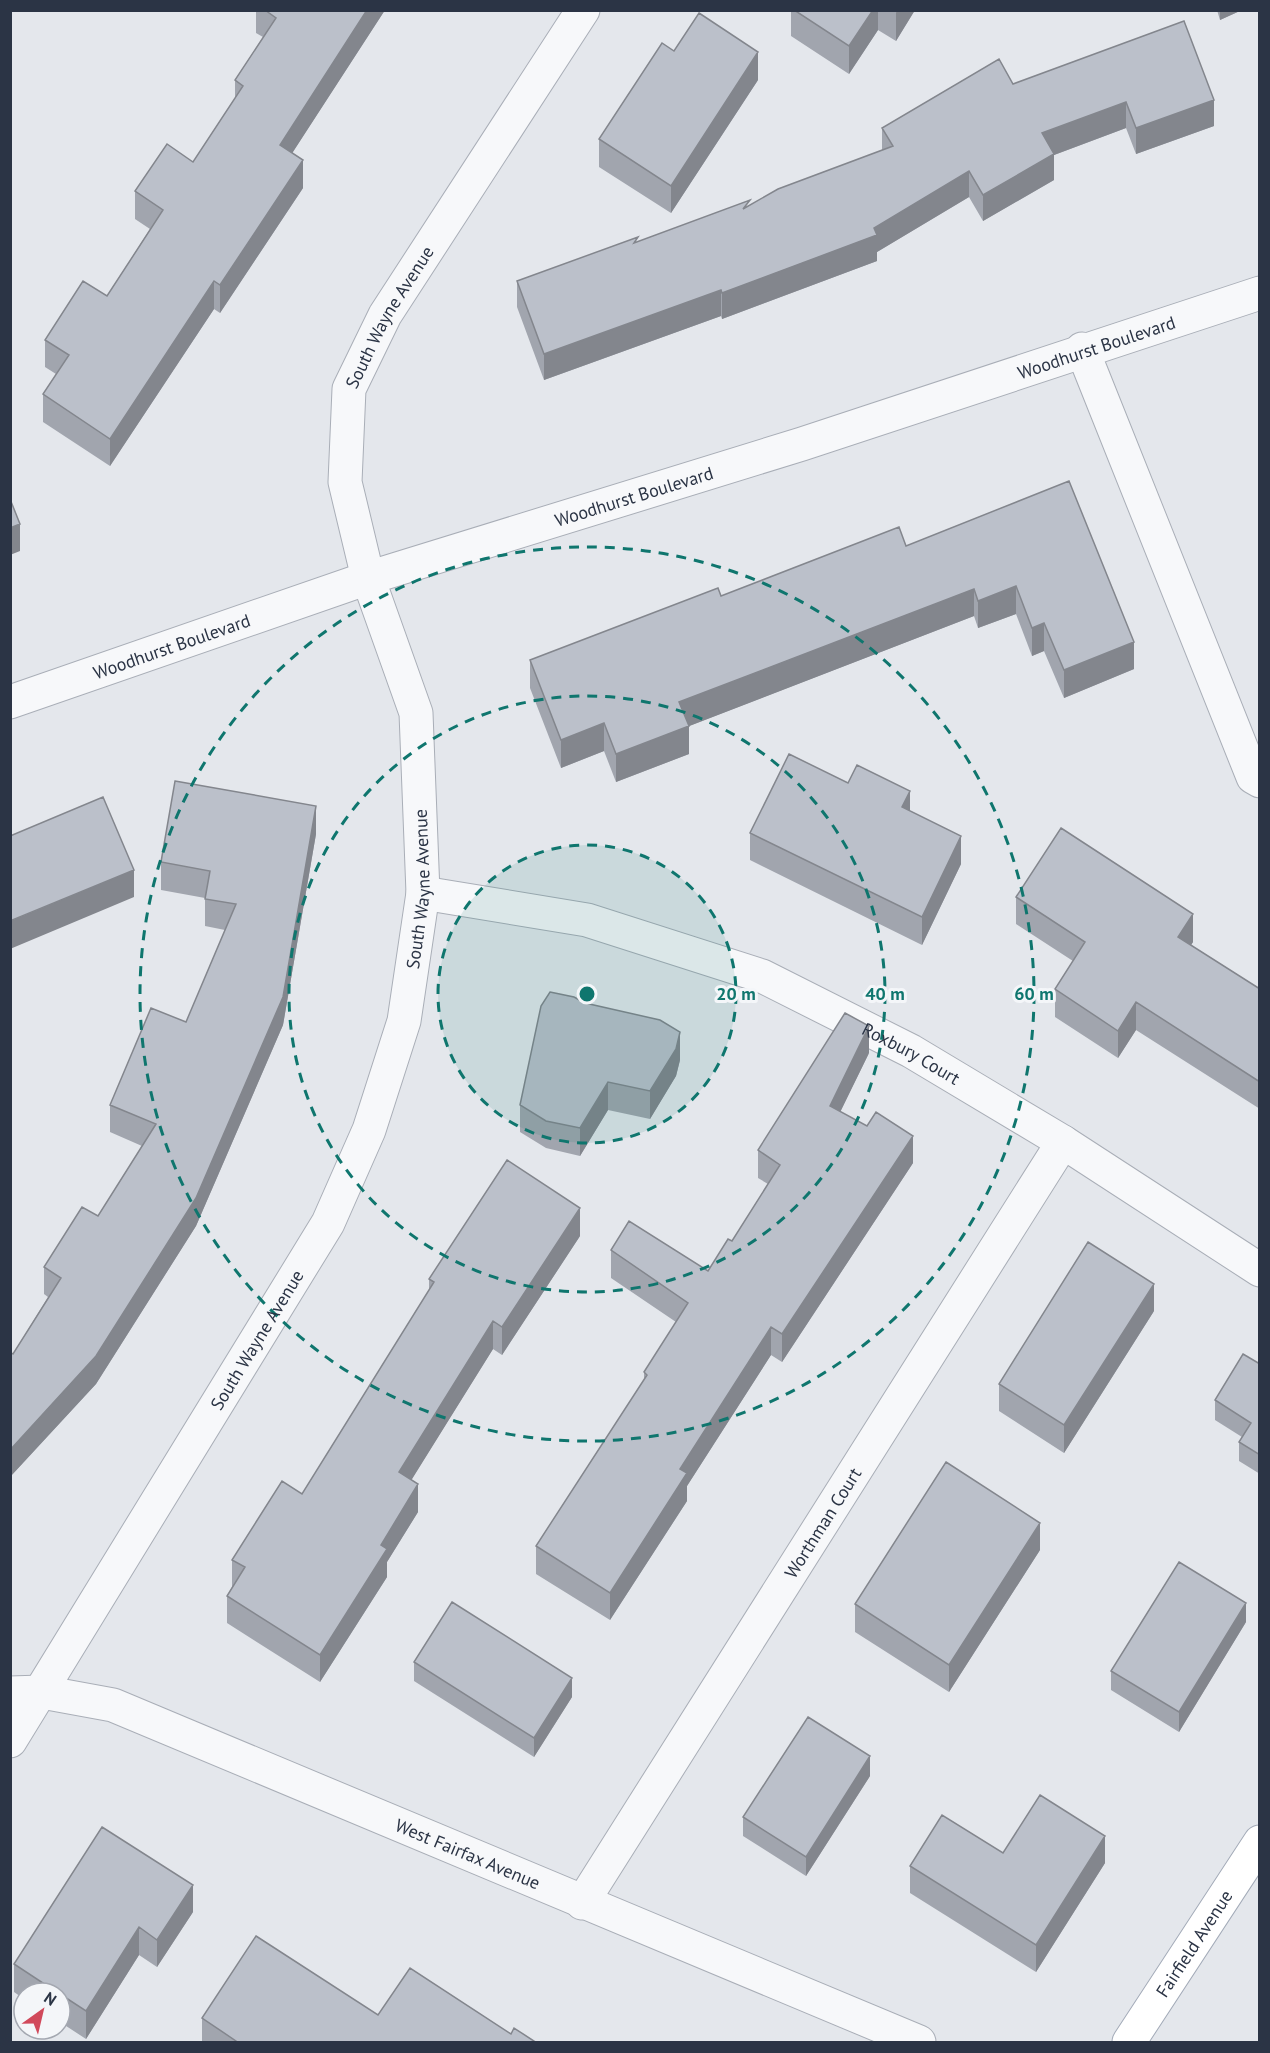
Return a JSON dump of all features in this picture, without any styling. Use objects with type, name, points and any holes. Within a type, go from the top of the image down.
[{"type":"main road","name":"Fairfield Avenue","points":[[1129,2043],[1260,1842]]},
{"type":"street","name":"South Wayne Avenue","points":[[10,1741],[26,1693],[328,1223],[369,1130],[404,1021],[423,893],[416,713],[368,578],[345,482],[349,389],[385,315],[583,10]]},
{"type":"street","name":"Woodhurst Boulevard","points":[[10,702],[368,578],[802,444],[1260,292]]},
{"type":"street","points":[[1083,349],[1253,777],[1260,781]]},
{"type":"street","name":"Roxbury Court","points":[[423,893],[587,920],[762,976],[911,1052],[1063,1142],[1260,1270]]},
{"type":"street","name":"Worthman Court","points":[[582,1904],[1063,1142]]},
{"type":"street","name":"West Fairfax Avenue","points":[[26,1693],[113,1705],[582,1904],[919,2043]]},
{"type":"building","points":[[265,10],[367,10],[280,145],[303,160],[220,285],[214,281],[110,439],[43,394],[69,355],[45,340],[83,281],[107,296],[163,210],[135,191],[167,144],[193,162],[243,86],[235,80],[276,18]]},
{"type":"building","points":[[794,10],[873,10],[849,46]]},
{"type":"building","points":[[699,13],[758,52],[671,186],[599,139],[662,43],[674,51]]},
{"type":"building","points":[[1184,21],[1214,100],[1136,128],[1126,102],[1042,133],[1054,154],[983,195],[969,171],[874,228],[877,235],[722,293],[721,290],[544,354],[517,281],[638,237],[634,243],[750,200],[743,209],[778,189],[893,146],[882,128],[999,59],[1013,84]]},
{"type":"building","points":[[1069,481],[1134,642],[1064,670],[1044,623],[1032,628],[1016,586],[978,601],[974,589],[679,702],[689,726],[616,754],[604,723],[561,740],[530,660],[718,588],[721,596],[899,527],[906,546]]},
{"type":"building","points":[[10,499],[20,524],[10,528]]},
{"type":"building","points":[[789,754],[848,783],[857,765],[910,791],[902,807],[961,836],[922,917],[750,833]]},
{"type":"building","points":[[175,781],[316,806],[283,997],[196,1198],[96,1356],[10,1450],[10,1352],[13,1354],[61,1278],[44,1267],[82,1207],[98,1216],[156,1124],[110,1105],[151,1008],[186,1022],[236,904],[205,899],[210,871],[161,862]]},
{"type":"building","points":[[103,797],[134,870],[10,921],[10,836]]},
{"type":"building","points":[[1061,828],[1193,914],[1178,937],[1260,989],[1260,1082],[1136,1002],[1118,1031],[1055,989],[1085,942],[1016,897]]},
{"type":"building","points":[[550,992],[574,997],[585,1003],[660,1020],[680,1032],[676,1049],[650,1091],[608,1082],[580,1128],[546,1121],[520,1105],[541,1006]]},
{"type":"building","points":[[845,1013],[869,1026],[830,1106],[867,1126],[876,1112],[913,1136],[782,1334],[771,1327],[680,1469],[687,1473],[610,1593],[536,1546],[647,1375],[644,1372],[688,1303],[611,1250],[629,1221],[708,1271],[728,1239],[732,1241],[780,1165],[758,1150]]},
{"type":"building","points":[[507,1160],[580,1208],[502,1327],[493,1321],[399,1472],[418,1484],[381,1545],[387,1549],[320,1655],[227,1596],[245,1567],[232,1560],[282,1481],[302,1494],[434,1282],[429,1279]]},
{"type":"building","points":[[1088,1242],[1154,1284],[1064,1425],[999,1384]]},
{"type":"building","points":[[1243,1354],[1260,1364],[1260,1455],[1239,1442],[1251,1423],[1215,1400]]},
{"type":"building","points":[[946,1462],[1040,1523],[949,1665],[855,1604]]},
{"type":"building","points":[[1179,1562],[1246,1603],[1179,1712],[1111,1671]]},
{"type":"building","points":[[452,1602],[572,1678],[534,1738],[414,1662]]},
{"type":"building","points":[[808,1717],[870,1756],[806,1857],[743,1817]]},
{"type":"building","points":[[1040,1795],[1105,1836],[1036,1945],[910,1866],[942,1815],[1003,1853]]},
{"type":"building","points":[[102,1827],[193,1885],[157,1940],[139,1927],[86,2011],[72,2002],[72,1981],[40,1981],[14,1964]]},
{"type":"building","points":[[256,1936],[378,2015],[410,1968],[511,2034],[514,2028],[537,2043],[239,2043],[202,2018]]}]
